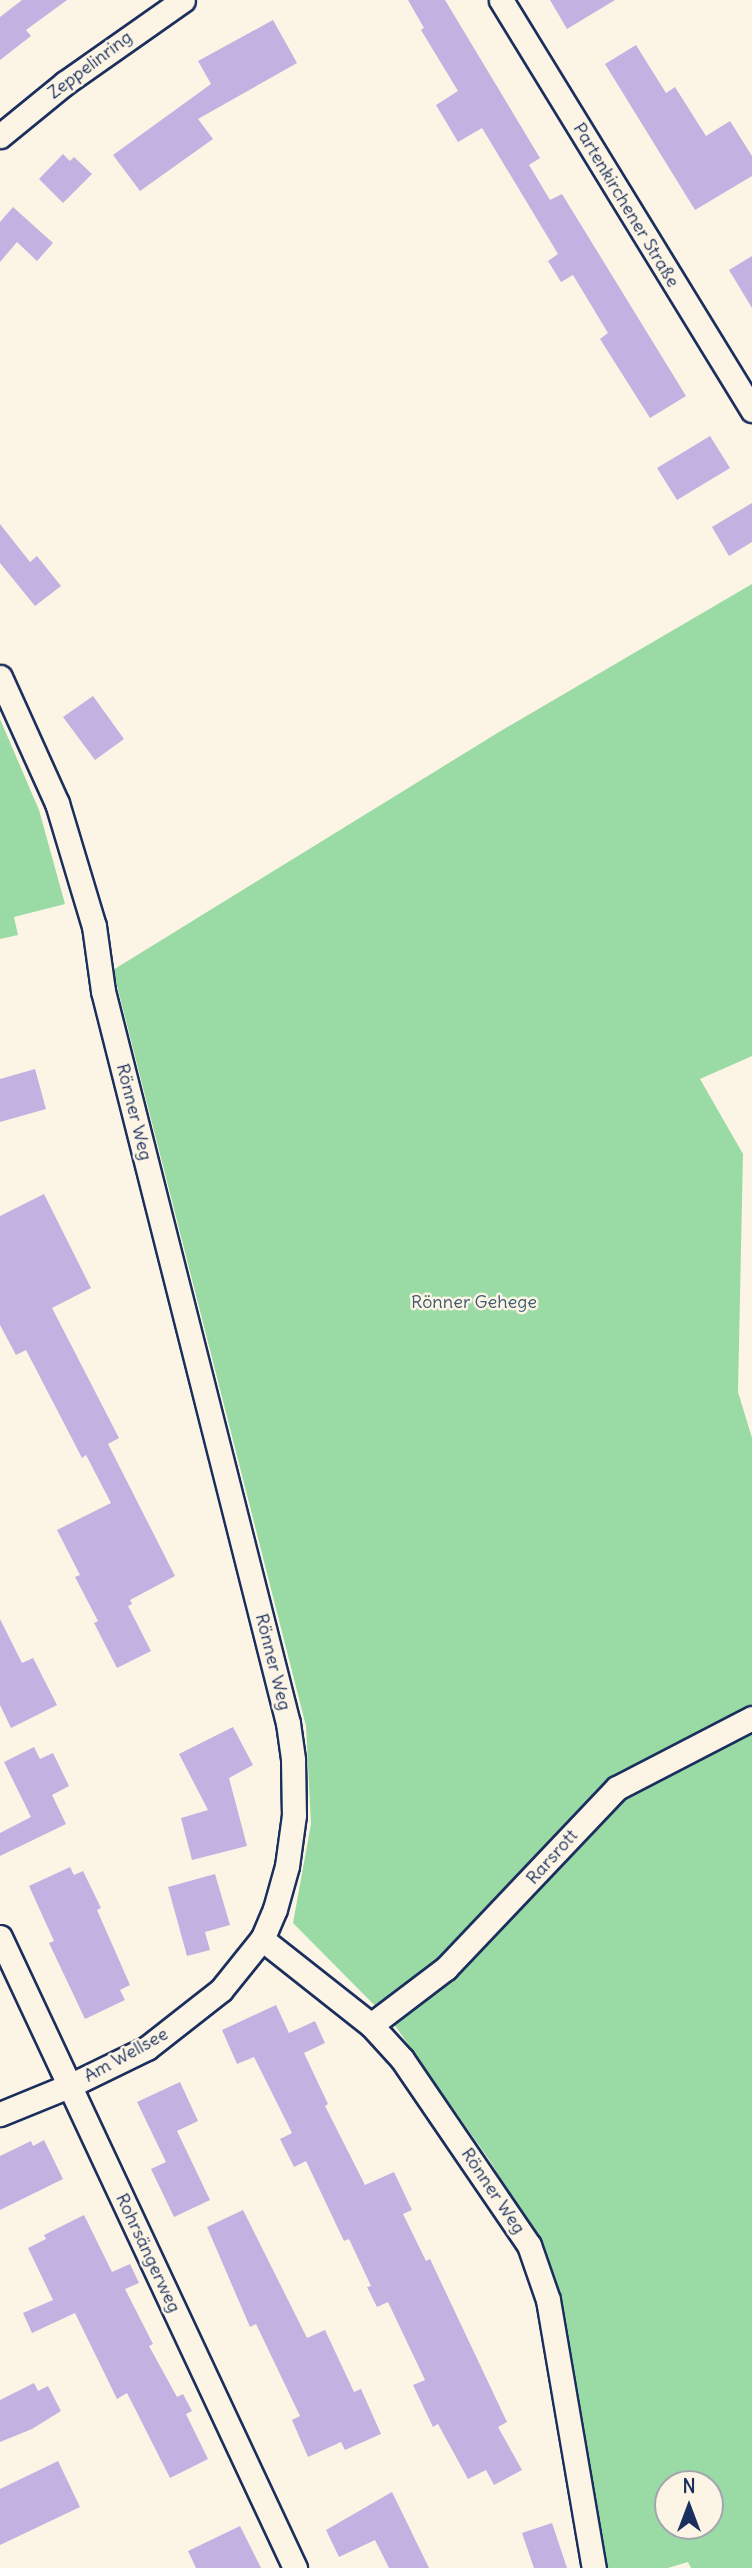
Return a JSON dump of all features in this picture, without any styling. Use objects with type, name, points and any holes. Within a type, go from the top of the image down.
[{"type":"street","name":"Zeppelinring","points":[[0,136],[65,83],[183,0]]},
{"type":"street","name":"Partenkirchener Straße","points":[[501,0],[752,410]]},
{"type":"street","name":"Rönner Weg","points":[[0,677],[57,803],[94,926],[103,991],[288,1723],[293,1760],[294,1815],[287,1866],[261,1939],[371,2025],[402,2059],[529,2245],[548,2300],[594,2568]]},
{"type":"street","name":"Rarsrott","points":[[371,2025],[446,1968],[617,1788],[752,1718]]},
{"type":"street","name":"Rohrsängerweg","points":[[0,1937],[295,2568]]},
{"type":"street","name":"Am Wellsee","points":[[0,2114],[71,2085],[169,2034],[221,1990],[261,1939]]},
{"type":"green space","name":"Rönner Gehege","points":[[752,584],[752,1056],[700,1079],[743,1154],[738,1392],[752,1438],[752,2568],[691,2568],[688,2562],[668,2568],[604,2568],[537,2239],[490,2161],[396,2027],[293,1923],[311,1824],[306,1726],[113,970],[499,732]]},
{"type":"green space","points":[[0,719],[39,810],[65,904],[14,917],[18,935],[0,939]]},
{"type":"building","points":[[22,0],[67,0],[26,30],[31,36],[0,60],[0,17]]},
{"type":"building","points":[[408,0],[445,0],[540,158],[529,165],[550,200],[562,194],[686,396],[650,418],[600,339],[608,333],[573,275],[561,282],[548,261],[558,254],[482,128],[458,142],[436,105],[458,91],[421,30],[424,28]]},
{"type":"building","points":[[550,0],[615,0],[567,29]]},
{"type":"building","points":[[273,20],[297,63],[198,119],[213,139],[140,191],[113,155],[211,84],[198,61]]},
{"type":"building","points":[[636,45],[666,93],[675,87],[706,136],[730,121],[752,156],[752,176],[695,210],[605,64]]},
{"type":"building","points":[[63,154],[70,161],[74,157],[92,174],[63,203],[39,179]]},
{"type":"building","points":[[13,207],[53,243],[37,261],[17,242],[0,262],[0,222]]},
{"type":"building","points":[[752,256],[752,308],[729,270]]},
{"type":"building","points":[[710,436],[730,468],[677,500],[657,468]]},
{"type":"building","points":[[752,503],[752,542],[729,556],[712,527]]},
{"type":"building","points":[[0,524],[30,562],[37,556],[61,586],[35,606],[0,563]]},
{"type":"building","points":[[93,696],[124,739],[95,760],[63,717]]},
{"type":"building","points":[[35,1069],[46,1109],[0,1122],[0,1079]]},
{"type":"building","points":[[44,1194],[91,1288],[52,1308],[119,1438],[108,1444],[175,1576],[130,1600],[132,1604],[128,1606],[151,1651],[117,1668],[94,1623],[98,1621],[75,1577],[80,1575],[57,1530],[111,1503],[86,1455],[82,1458],[26,1350],[16,1355],[0,1325],[0,1216]]},
{"type":"building","points":[[0,1619],[22,1663],[33,1658],[57,1705],[11,1728],[0,1705]]},
{"type":"building","points":[[233,1727],[253,1765],[229,1778],[247,1846],[192,1860],[181,1818],[208,1810],[179,1754]]},
{"type":"building","points":[[34,1747],[40,1759],[53,1753],[69,1786],[52,1795],[66,1824],[0,1856],[0,1833],[31,1817],[4,1762]]},
{"type":"building","points":[[70,1867],[74,1875],[83,1871],[101,1908],[97,1910],[130,1985],[120,1990],[125,2000],[85,2019],[49,1943],[54,1941],[29,1886]]},
{"type":"building","points":[[215,1874],[230,1925],[205,1932],[210,1950],[187,1956],[168,1887]]},
{"type":"building","points":[[276,2005],[289,2033],[315,2021],[325,2043],[304,2053],[328,2104],[325,2106],[365,2185],[394,2172],[412,2210],[403,2214],[426,2261],[430,2259],[507,2422],[498,2427],[522,2470],[494,2485],[486,2470],[468,2479],[438,2424],[433,2427],[413,2385],[425,2380],[388,2302],[377,2307],[367,2287],[371,2286],[349,2239],[344,2241],[306,2161],[294,2167],[280,2139],[292,2133],[254,2057],[237,2064],[222,2030]]},
{"type":"building","points":[[180,2082],[198,2121],[177,2131],[210,2200],[174,2217],[151,2169],[166,2162],[137,2102]]},
{"type":"building","points":[[44,2140],[63,2179],[0,2210],[0,2156],[31,2141],[33,2146]]},
{"type":"building","points":[[243,2210],[307,2338],[325,2330],[354,2392],[361,2389],[381,2434],[345,2450],[341,2442],[308,2457],[292,2420],[300,2416],[256,2324],[250,2327],[207,2227]]},
{"type":"building","points":[[84,2215],[112,2272],[130,2264],[139,2283],[125,2289],[153,2344],[149,2346],[177,2397],[183,2394],[192,2411],[186,2414],[208,2459],[170,2478],[127,2393],[117,2399],[75,2313],[32,2333],[23,2313],[53,2300],[28,2248],[46,2239],[44,2235]]},
{"type":"building","points":[[34,2383],[38,2391],[48,2386],[61,2411],[32,2429],[0,2442],[0,2400]]},
{"type":"building","points":[[58,2461],[80,2507],[0,2545],[0,2489]]},
{"type":"building","points":[[392,2492],[429,2568],[389,2568],[375,2540],[339,2557],[326,2530]]},
{"type":"building","points":[[552,2523],[567,2568],[534,2568],[522,2533]]},
{"type":"building","points":[[240,2526],[261,2568],[196,2568],[188,2551]]}]
